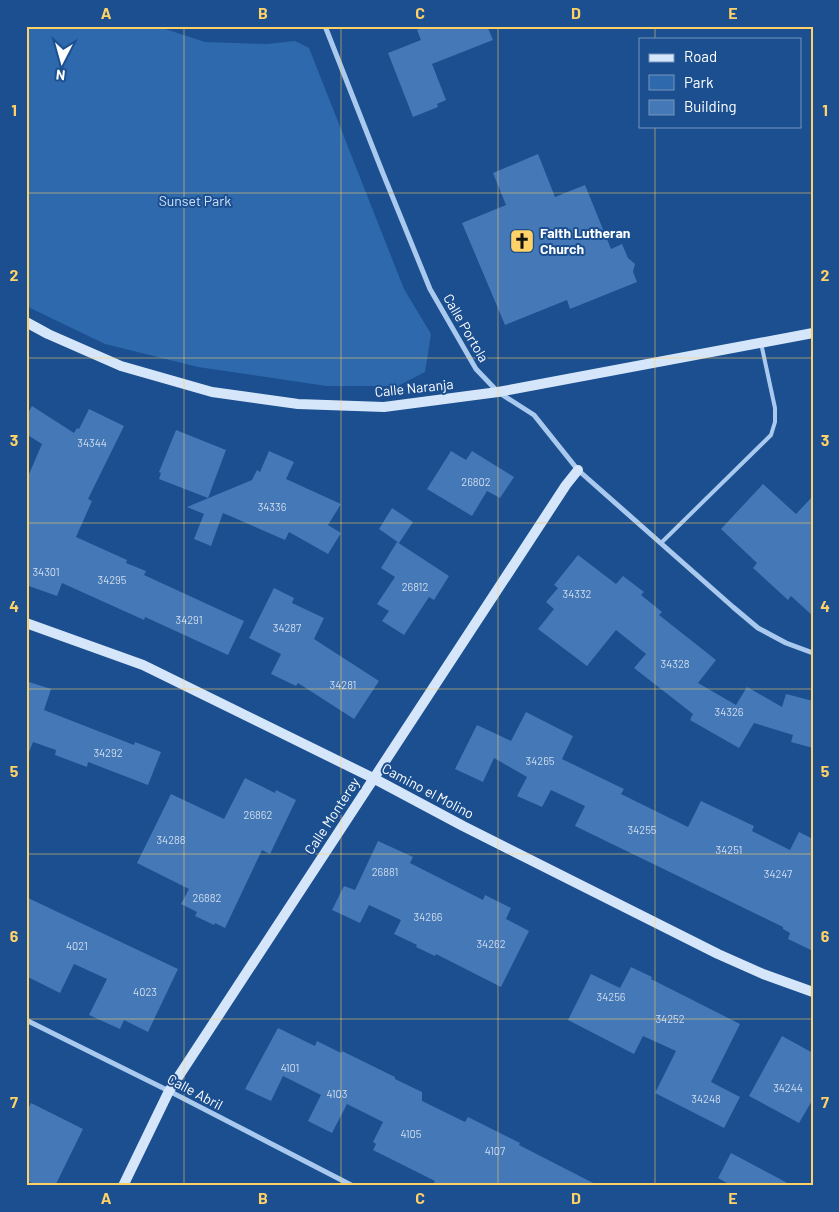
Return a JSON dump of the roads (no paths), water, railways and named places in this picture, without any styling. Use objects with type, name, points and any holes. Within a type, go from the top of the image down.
[{"type":"street","name":"Calle Portola","points":[[325,26],[430,289],[476,369],[498,392],[534,415],[578,470],[758,628],[786,643],[813,653]]},
{"type":"street","name":"Calle Naranja","points":[[26,322],[48,334],[121,366],[212,392],[298,404],[384,407],[498,392],[813,333]]},
{"type":"street","name":"Calle Monterey","points":[[123,1186],[169,1091],[560,493],[578,470]]},
{"type":"street","name":"Camino el Molino","points":[[26,623],[143,665],[373,778],[463,826],[718,954],[763,974],[813,992]]},
{"type":"street","name":"Calle Abril","points":[[26,1020],[353,1186]]},
{"type":"lane","points":[[661,543],[771,435],[775,422],[775,408],[761,342]]},
{"type":"place","name":"Faith Lutheran Church","points":[[522,241]]},
{"type":"park label","name":"Sunset Park","points":[[195,201]]}]
